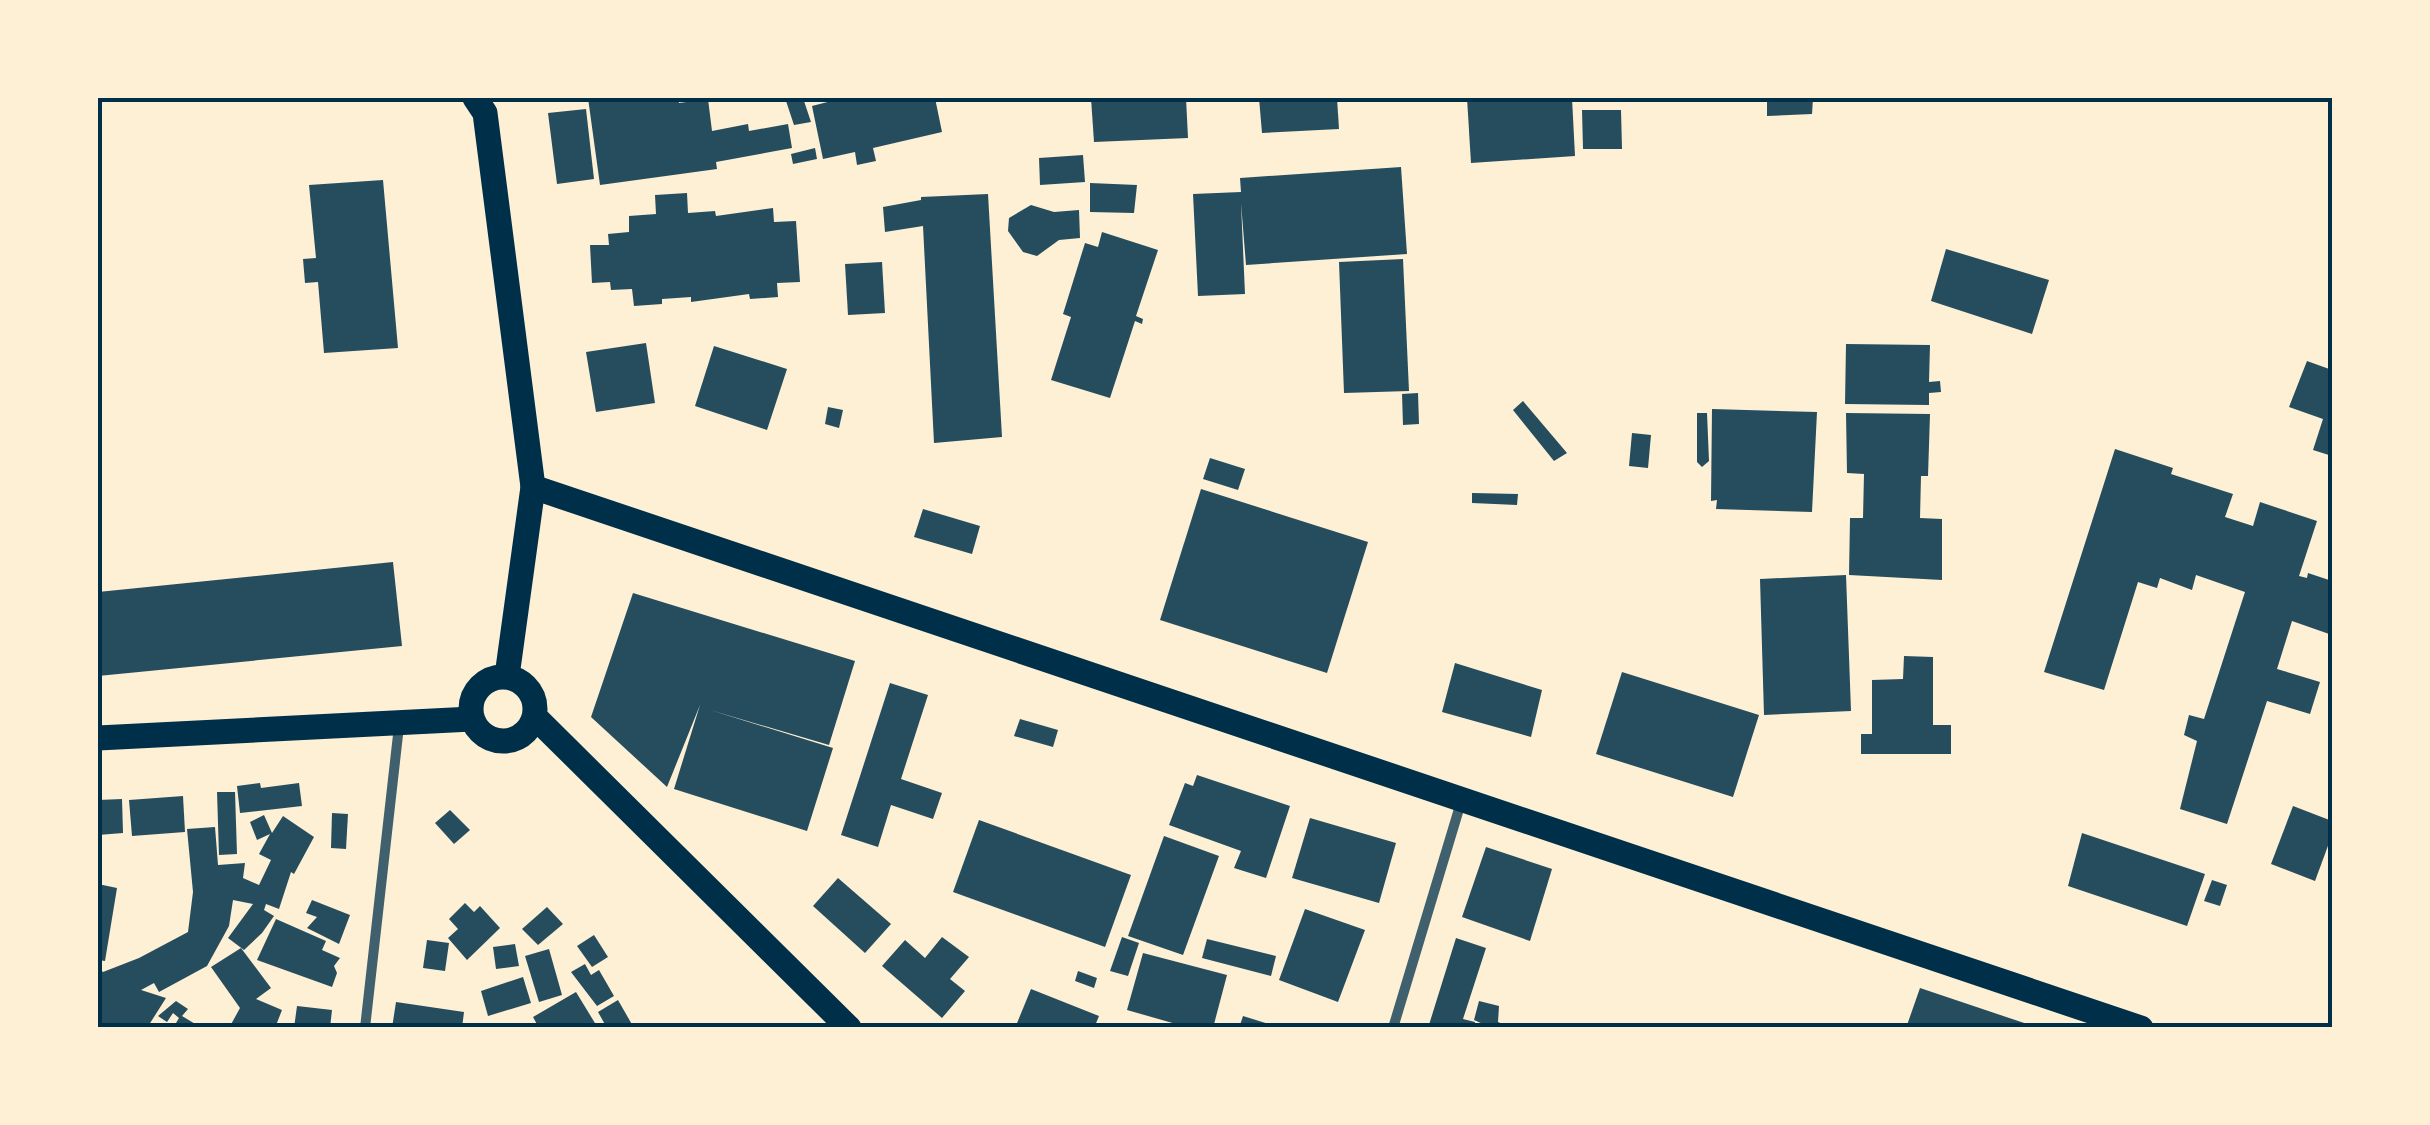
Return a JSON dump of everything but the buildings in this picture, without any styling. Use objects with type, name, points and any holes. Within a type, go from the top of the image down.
[{"type":"main road","points":[[475,98],[485,112],[533,486],[507,676]]},
{"type":"main road","points":[[533,486],[2141,1028]]},
{"type":"main road","points":[[535,717],[518,738],[500,741],[482,734],[472,718],[471,700],[481,684],[507,676],[530,690],[535,717],[849,1028]]},
{"type":"main road","points":[[98,738],[399,725],[472,718]]},
{"type":"street","points":[[365,1028],[399,725]]},
{"type":"street","points":[[1393,1028],[1462,799]]}]
